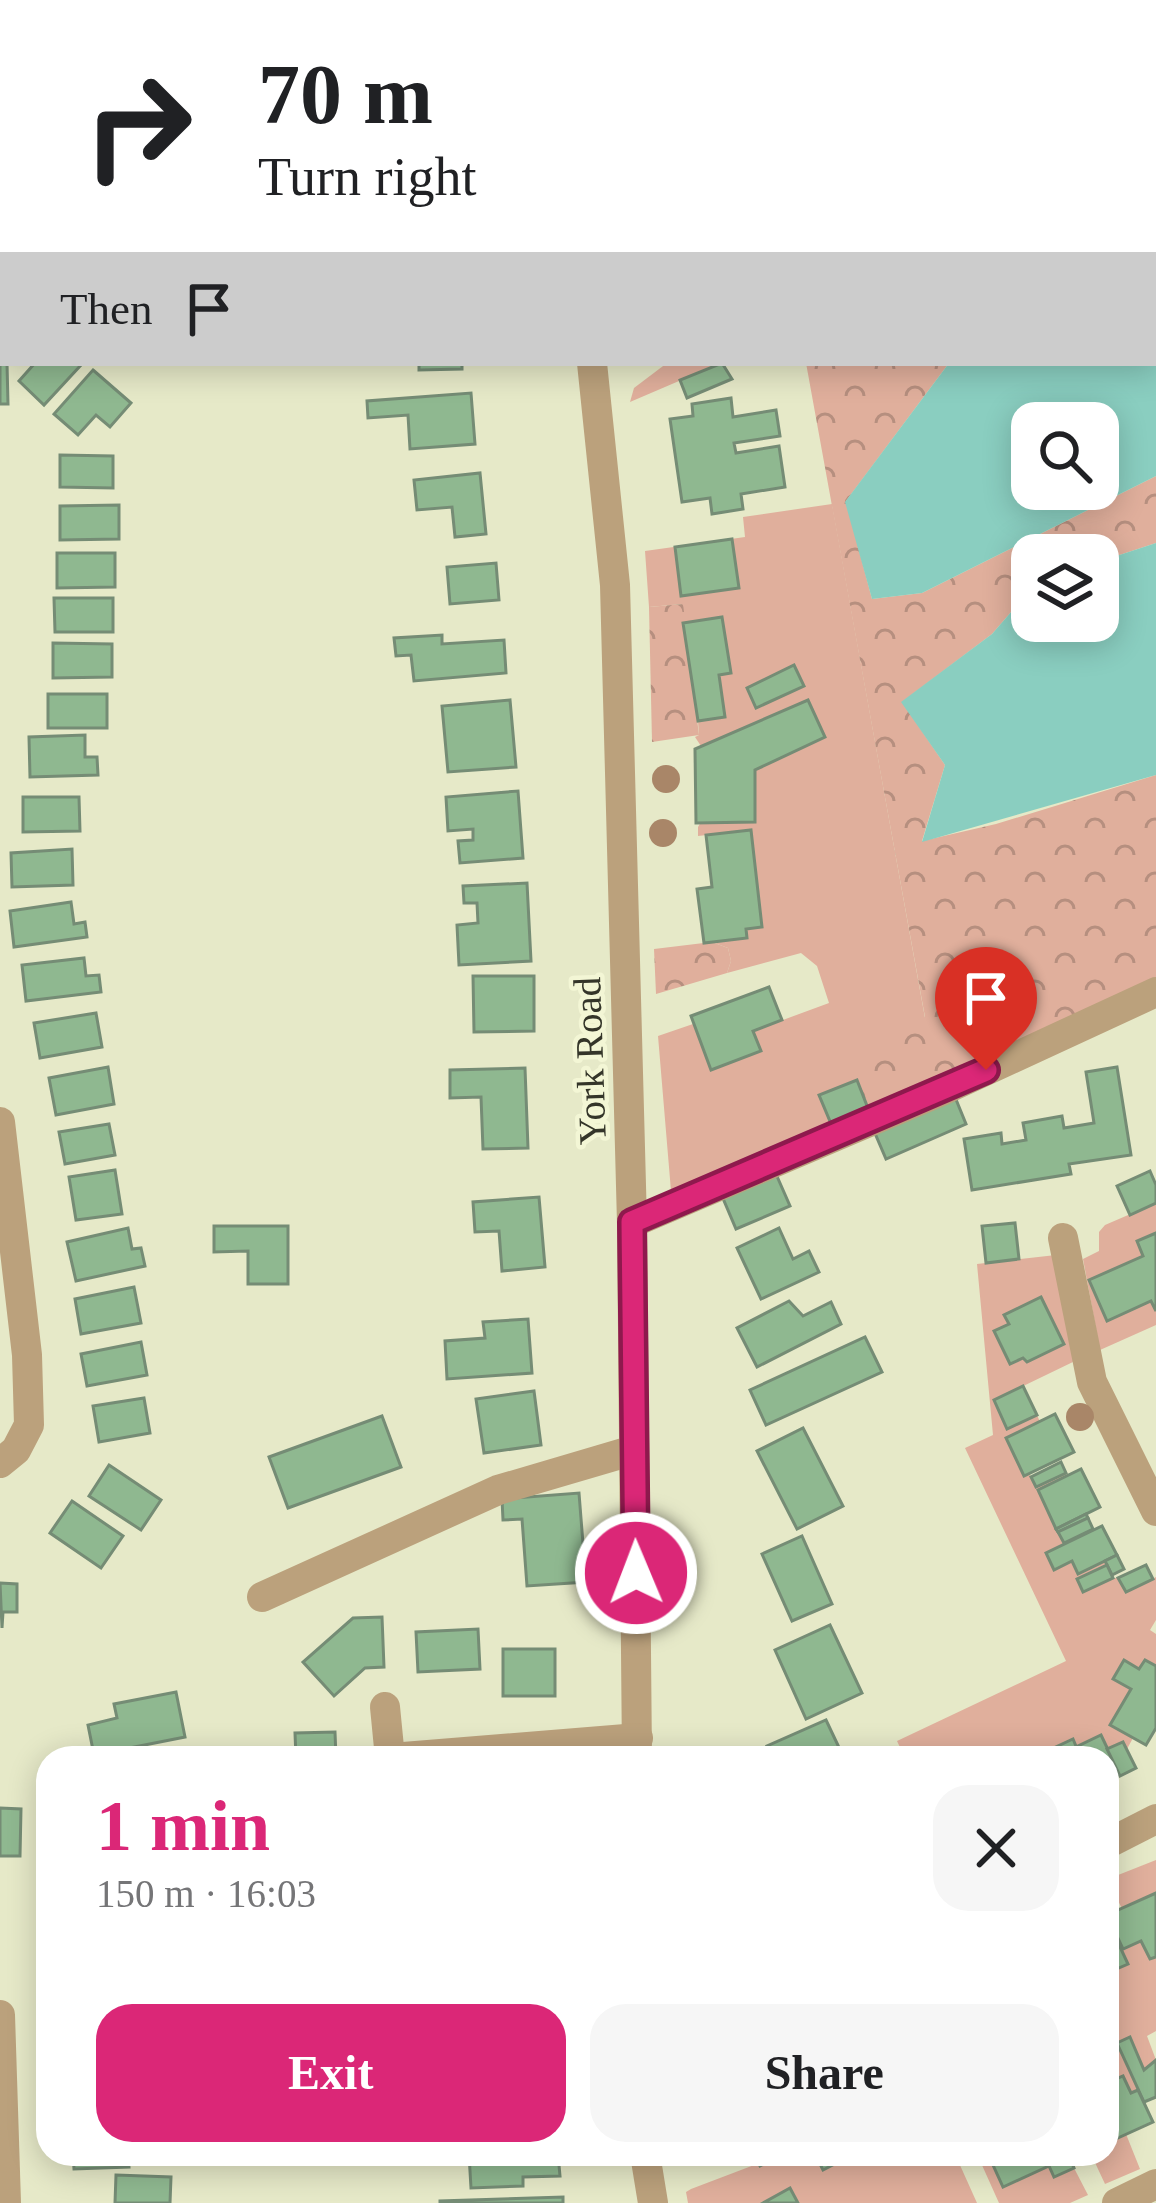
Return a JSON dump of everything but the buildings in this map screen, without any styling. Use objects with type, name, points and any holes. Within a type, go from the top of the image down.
[{"type":"street","name":"York Road","points":[[592,366],[615,585],[632,1222],[637,1746]]},
{"type":"street","points":[[632,1222],[944,1090],[1156,992]]},
{"type":"street","points":[[0,1122],[27,1355],[29,1425],[16,1450],[0,1463]]},
{"type":"street","points":[[1063,1238],[1092,1382],[1156,1511]]},
{"type":"street","points":[[262,1597],[498,1490],[634,1450]]},
{"type":"street","points":[[385,1707],[390,1746]]},
{"type":"street","points":[[1119,1838],[1156,1819]]},
{"type":"street","points":[[0,2015],[6,2203]]},
{"type":"street","points":[[647,2166],[653,2203]]},
{"type":"street","points":[[1118,2203],[1156,2184]]},
{"type":"green space","points":[[663,366],[714,366],[630,402],[634,388]]},
{"type":"green space","points":[[807,366],[947,366],[846,501],[872,599],[922,593],[1011,548],[1011,612],[992,634],[902,702],[945,765],[922,841],[996,824],[1156,775],[1156,980],[869,1111],[847,1053],[925,1017]]},
{"type":"green space","points":[[1156,476],[1156,543],[1119,555],[1119,534],[1040,534],[1088,510],[1119,510],[1119,494]]},
{"type":"green space","points":[[832,504],[925,1018],[869,1111],[671,1191],[658,1036],[693,1024],[712,1070],[760,1051],[753,1031],[829,1003],[817,966],[801,953],[727,973],[728,948],[712,942],[747,938],[746,929],[762,926],[751,830],[698,836],[698,827],[701,822],[755,822],[755,770],[825,736],[807,700],[703,749],[695,737],[698,721],[725,716],[719,675],[731,672],[722,618],[683,623],[682,604],[649,607],[645,551],[745,537],[743,517]]},
{"type":"green space","points":[[683,604],[699,735],[652,742],[649,607]]},
{"type":"green space","points":[[712,942],[728,948],[727,973],[656,994],[654,949]]},
{"type":"green space","points":[[1156,1203],[1156,1325],[1100,1350],[1083,1259],[1099,1251],[1099,1232],[1105,1225]]},
{"type":"green space","points":[[1056,1255],[1075,1361],[994,1400],[1007,1428],[1037,1415],[1040,1422],[1006,1438],[1024,1475],[1029,1473],[1037,1487],[1066,1473],[1038,1491],[1063,1542],[1094,1530],[1047,1552],[1055,1569],[1072,1561],[1079,1573],[1105,1561],[1107,1565],[1078,1579],[1083,1592],[1118,1578],[1126,1592],[1156,1577],[1156,1620],[1150,1630],[1156,1634],[1156,1666],[1145,1660],[1139,1669],[1124,1660],[1114,1679],[1131,1689],[1111,1725],[1133,1738],[1127,1749],[1123,1742],[1106,1746],[1101,1736],[1078,1746],[1072,1740],[1059,1746],[899,1746],[897,1741],[1066,1661],[965,1448],[993,1435],[977,1264]]},
{"type":"green space","points":[[1156,1860],[1156,1893],[1122,1909],[1119,1875]]},
{"type":"green space","points":[[1119,1940],[1123,1949],[1141,1941],[1149,1959],[1156,1957],[1156,2031],[1147,2036],[1156,2060],[1144,2070],[1130,2038],[1119,2042],[1119,1967],[1127,1963]]},
{"type":"green space","points":[[1119,2047],[1153,2122],[1137,2090],[1131,2093],[1123,2076],[1119,2078]]},
{"type":"green space","points":[[1126,2134],[1140,2169],[1105,2184],[1097,2166],[1119,2166],[1119,2137]]},
{"type":"green space","points":[[751,2166],[821,2166],[823,2170],[831,2166],[960,2166],[977,2203],[798,2203],[790,2189],[763,2203],[688,2203],[686,2192]]},
{"type":"green space","points":[[982,2166],[994,2166],[1003,2186],[1049,2166],[1054,2176],[1074,2168],[1088,2195],[1070,2203],[999,2203]]},
{"type":"water","points":[[947,366],[1156,366],[1156,476],[1119,494],[1119,402],[1011,402],[1011,510],[1088,510],[1040,534],[1011,534],[1011,548],[922,593],[872,599],[845,502]]},
{"type":"water","points":[[1156,543],[1156,775],[922,842],[945,765],[901,702],[992,634],[1011,612],[1011,642],[1119,642],[1119,555]]},
{"type":"route","points":[[636,1573],[632,1222],[986,1070]]}]
